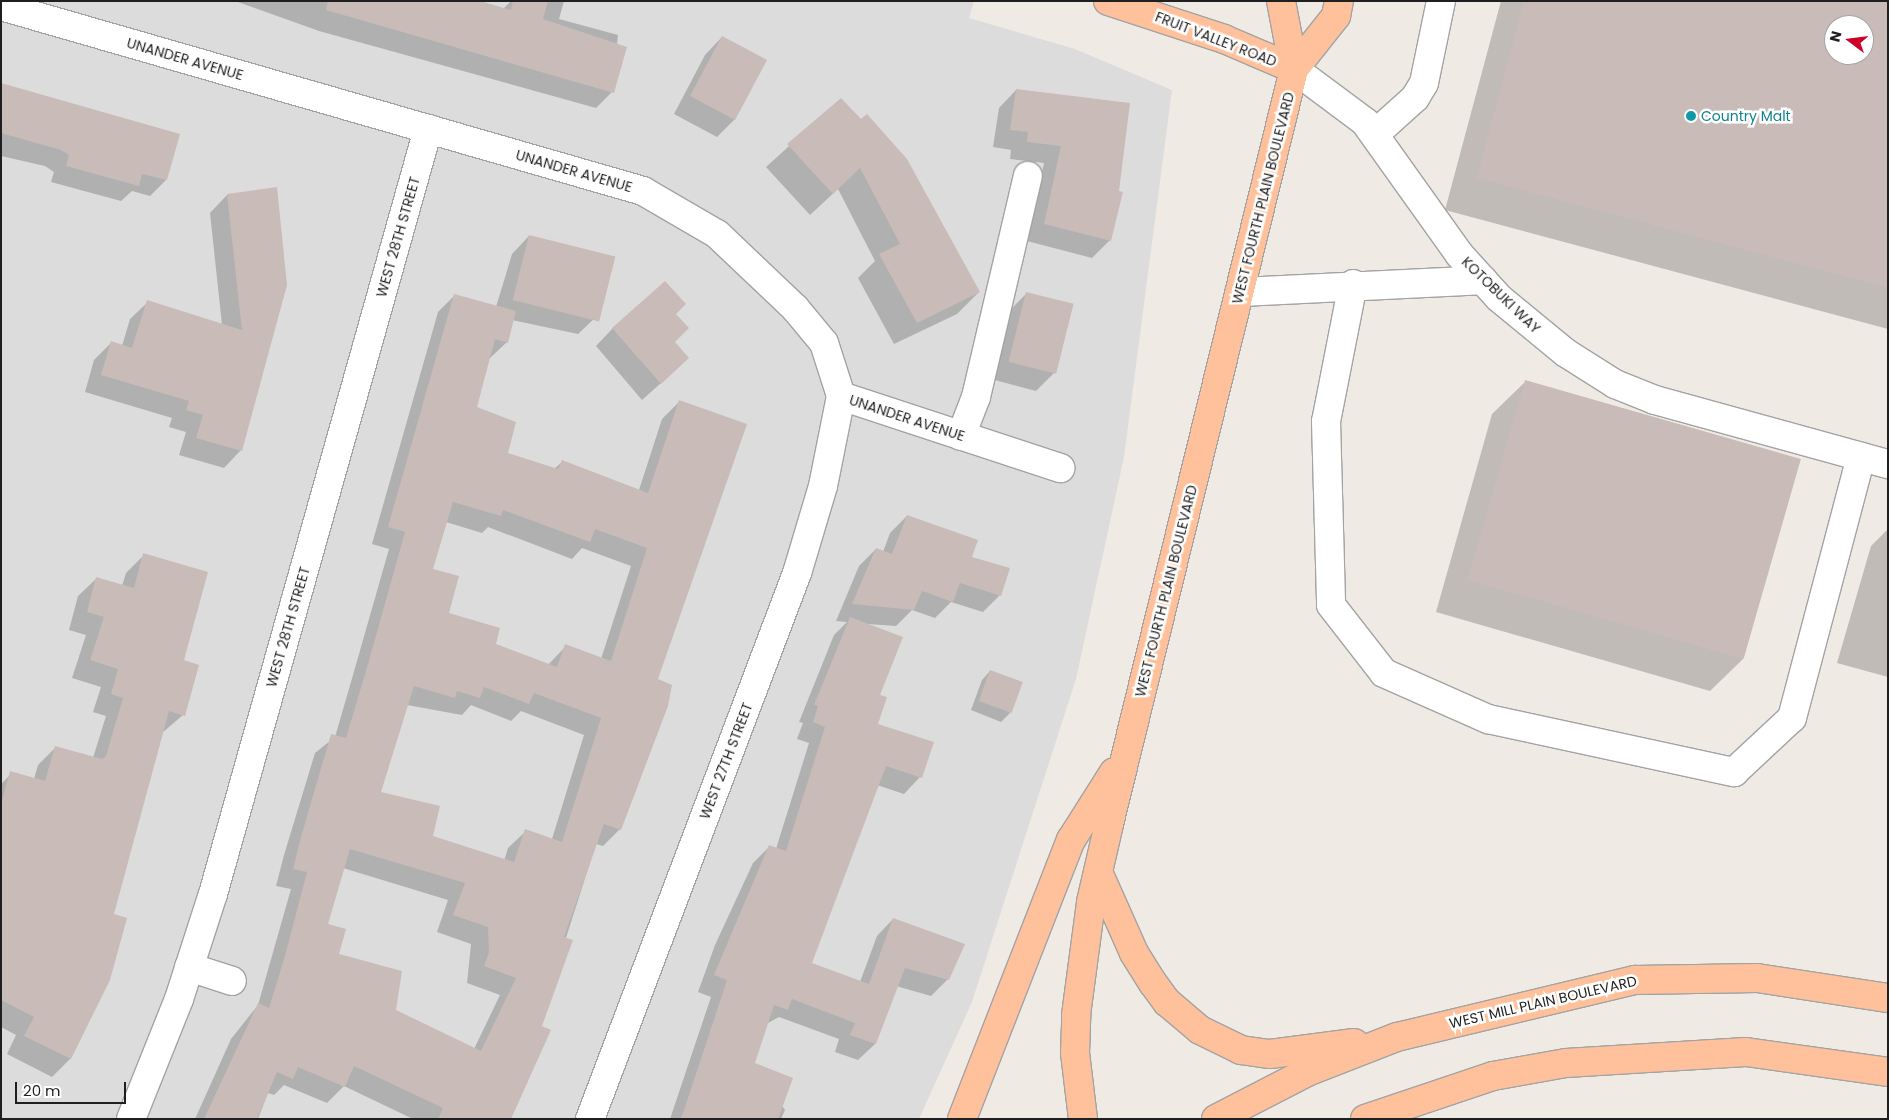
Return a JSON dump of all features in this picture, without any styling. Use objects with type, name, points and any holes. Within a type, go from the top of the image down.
[{"type":"main road","name":"FRUIT VALLEY ROAD","points":[[1108,1],[1146,5],[1294,69]]},
{"type":"main road","name":"WEST FOURTH PLAIN BOULEVARD","points":[[1083,1119],[1075,1061],[1076,1015],[1098,872],[1294,69],[1281,1]]},
{"type":"main road","name":"WEST FOURTH PLAIN BOULEVARD","points":[[1294,69],[1336,16],[1339,1]]},
{"type":"main road","points":[[962,1119],[1071,840],[1126,751]]},
{"type":"main road","points":[[1098,872],[1134,953],[1153,983],[1184,1019],[1216,1040],[1270,1054],[1397,1037]]},
{"type":"main road","name":"WEST MILL PLAIN BOULEVARD","points":[[1216,1119],[1307,1072],[1397,1037],[1635,980],[1757,978],[1888,998]]},
{"type":"main road","points":[[1365,1119],[1493,1076],[1566,1063],[1746,1052],[1888,1072]]},
{"type":"street","points":[[1375,134],[1415,98],[1424,83],[1441,1]]},
{"type":"street","name":"UNANDER AVENUE","points":[[1,6],[643,191],[717,234],[795,308],[824,343],[842,396],[1060,468]]},
{"type":"street","name":"KOTOBUKI WAY","points":[[1294,69],[1352,110],[1375,134],[1431,220],[1483,280],[1560,349],[1634,393],[1888,464]]},
{"type":"street","name":"WEST 28TH STREET","points":[[131,1119],[189,967],[428,129]]},
{"type":"street","points":[[961,436],[976,397],[1028,176]]},
{"type":"street","points":[[1240,292],[1353,284],[1483,280]]},
{"type":"street","points":[[1353,284],[1326,421],[1331,605],[1384,673],[1488,719],[1734,772],[1792,718],[1861,457]]},
{"type":"street","name":"WEST 27TH STREET","points":[[590,1119],[797,573],[823,486],[842,396]]},
{"type":"street","points":[[189,967],[232,981]]},
{"type":"shaded area","points":[[1,1],[974,1],[969,18],[1075,49],[1172,90],[1124,457],[1076,679],[972,1002],[919,1119],[1,1119]]},
{"type":"building","points":[[328,1],[480,1],[511,10],[513,1],[548,1],[543,19],[627,47],[614,93],[326,10]]},
{"type":"building","name":"Country Malt","points":[[1524,1],[1888,1],[1888,288],[1477,178]]},
{"type":"building","points":[[722,36],[767,60],[735,120],[690,96]]},
{"type":"building","points":[[1,83],[180,134],[167,180],[142,174],[139,186],[66,166],[69,155],[61,150],[1,133]]},
{"type":"building","points":[[1016,89],[1130,103],[1119,191],[1123,192],[1111,241],[1044,224],[1061,146],[1027,142],[1028,132],[1010,130]]},
{"type":"building","points":[[841,98],[861,119],[867,114],[907,159],[980,292],[917,323],[879,254],[900,244],[860,168],[833,194],[787,144]]},
{"type":"building","points":[[277,187],[287,285],[242,451],[196,438],[203,415],[186,410],[189,401],[101,375],[111,341],[132,348],[147,300],[242,330],[227,194]]},
{"type":"building","points":[[529,235],[615,257],[599,322],[513,300]]},
{"type":"building","points":[[665,281],[686,304],[676,314],[689,328],[675,342],[689,358],[661,384],[612,328]]},
{"type":"building","points":[[1026,292],[1074,304],[1056,374],[1009,362]]},
{"type":"building","points":[[454,294],[516,311],[508,343],[495,339],[477,407],[516,422],[508,453],[558,469],[562,460],[648,493],[679,400],[747,424],[658,679],[672,685],[668,706],[621,830],[604,824],[564,937],[573,940],[542,1026],[551,1030],[511,1119],[438,1119],[443,1108],[354,1066],[345,1087],[298,1067],[293,1079],[277,1072],[257,1119],[204,1119],[258,1003],[269,1008],[307,872],[293,869],[301,837],[331,734],[346,738],[405,532],[388,527]],"holes":[[[453,502],[501,516],[503,510],[590,542],[595,529],[647,548],[611,661],[565,644],[557,667],[496,644],[500,628],[449,613],[459,576],[433,569]],[[414,686],[455,698],[457,691],[480,698],[484,687],[529,704],[534,693],[601,718],[562,842],[525,829],[514,862],[433,836],[440,806],[381,792]],[[350,849],[465,883],[453,915],[488,927],[489,952],[484,966],[516,978],[481,1051],[396,1010],[402,971],[339,954],[346,929],[328,924]]]},
{"type":"building","points":[[1525,380],[1801,459],[1744,659],[1468,580]]},
{"type":"building","points":[[907,515],[978,540],[972,557],[1010,568],[1001,596],[960,583],[953,602],[922,591],[914,610],[852,604],[876,548],[892,554]]},
{"type":"building","points":[[143,553],[208,572],[184,660],[199,665],[185,716],[169,711],[114,914],[127,918],[110,980],[71,1059],[24,1036],[34,1017],[1,1000],[1,805],[10,771],[45,781],[55,746],[102,759],[106,756],[123,698],[111,694],[118,669],[90,660],[104,617],[87,612],[96,577],[134,588]]},
{"type":"building","points":[[850,617],[903,637],[880,695],[887,697],[878,724],[934,742],[922,778],[886,766],[812,963],[869,984],[893,918],[965,944],[949,980],[905,968],[876,1044],[850,1035],[855,1023],[792,999],[788,1010],[774,1005],[755,1063],[793,1078],[778,1119],[681,1119],[727,980],[714,975],[769,845],[786,851],[825,727],[813,722],[818,706],[814,705]]},
{"type":"building","points":[[990,670],[1023,682],[1012,713],[979,701]]},
{"type":"place","name":"Country Malt","points":[[1691,116]]}]
